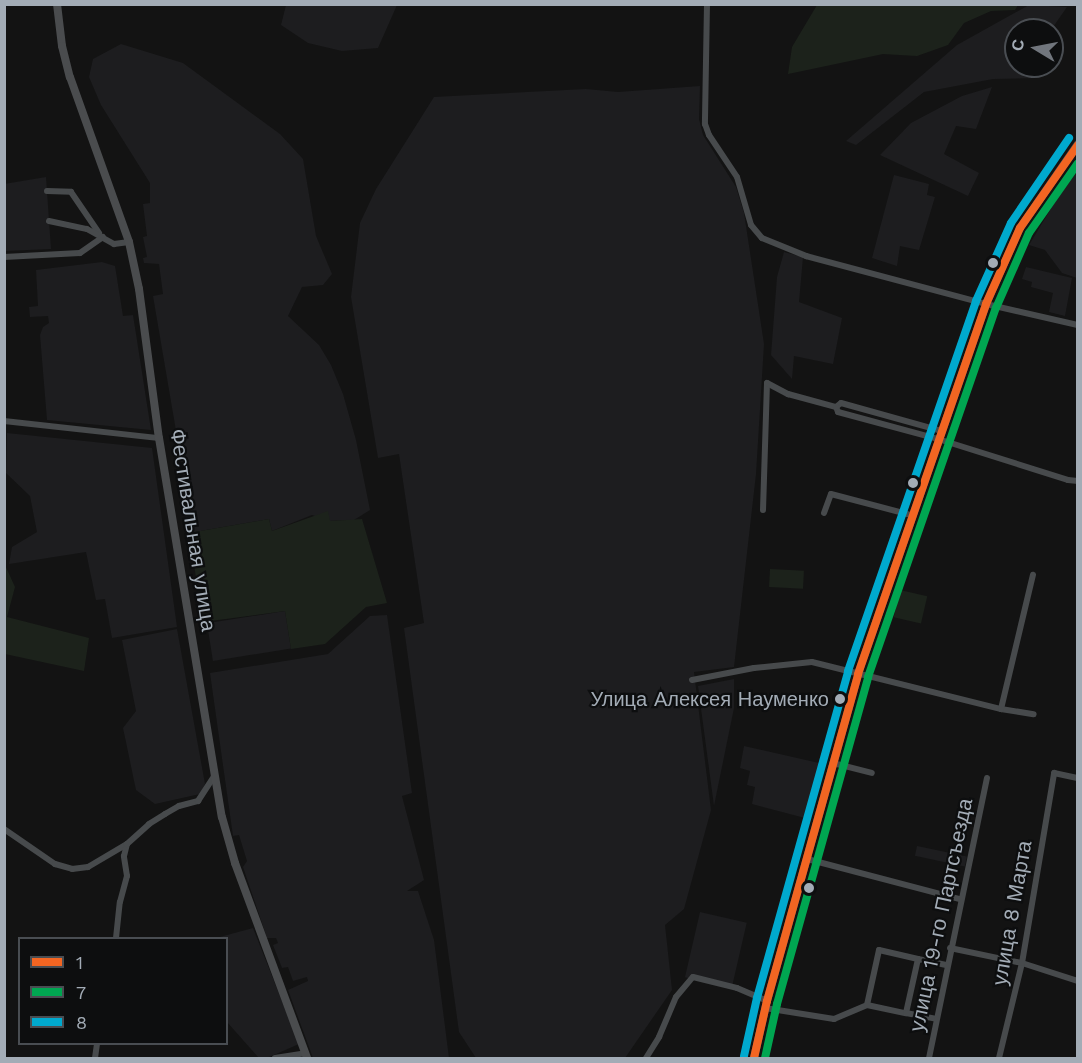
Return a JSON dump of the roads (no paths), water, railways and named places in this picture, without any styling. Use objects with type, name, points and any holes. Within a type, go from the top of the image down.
[{"type":"main road","name":"Фестивальная улица","points":[[57,4],[62,46],[70,77],[129,242],[141,300],[159,438],[222,817],[236,863],[306,1056]]},
{"type":"main road","points":[[754,1059],[766,1004],[858,674],[911,515],[986,304],[1020,228],[1077,144]]},
{"type":"street","points":[[707,4],[706,130],[737,177],[752,225],[762,238],[806,256],[986,304],[1077,325]]},
{"type":"street","points":[[47,191],[71,192],[102,236]]},
{"type":"street","points":[[49,221],[87,229],[114,244],[129,242]]},
{"type":"street","points":[[4,257],[80,254],[102,236]]},
{"type":"street","points":[[763,510],[767,383],[788,394],[836,407],[841,403],[1058,477],[1077,481]]},
{"type":"street","points":[[4,421],[159,438]]},
{"type":"street","points":[[824,513],[831,495],[911,515]]},
{"type":"street","points":[[1000,709],[1033,575]]},
{"type":"street","points":[[692,680],[754,668],[813,662],[1000,709],[1034,714]]},
{"type":"street","points":[[833,763],[872,773]]},
{"type":"street","name":"улица 8 Марта","points":[[999,1059],[1022,963],[1054,773],[1077,778]]},
{"type":"street","points":[[4,829],[55,864],[72,869],[88,867],[127,844],[149,824],[165,814],[179,806],[198,801],[214,776]]},
{"type":"street","name":"улица 19-го Партсъезда","points":[[929,1059],[950,948],[987,778]]},
{"type":"street","points":[[116,937],[120,902],[128,876],[124,856],[127,844]]},
{"type":"street","points":[[807,859],[960,900]]},
{"type":"street","points":[[950,948],[1022,963],[1077,981]]},
{"type":"street","points":[[867,1005],[879,950],[947,965]]},
{"type":"street","points":[[906,1013],[918,959]]},
{"type":"street","points":[[646,1059],[659,1037],[676,997],[693,977],[737,988],[766,1004],[834,1020],[867,1005],[936,1019]]},
{"type":"street","points":[[275,1059],[306,1056]]},
{"type":"place","name":"Улица Алексея Науменко","points":[[840,699]]}]
